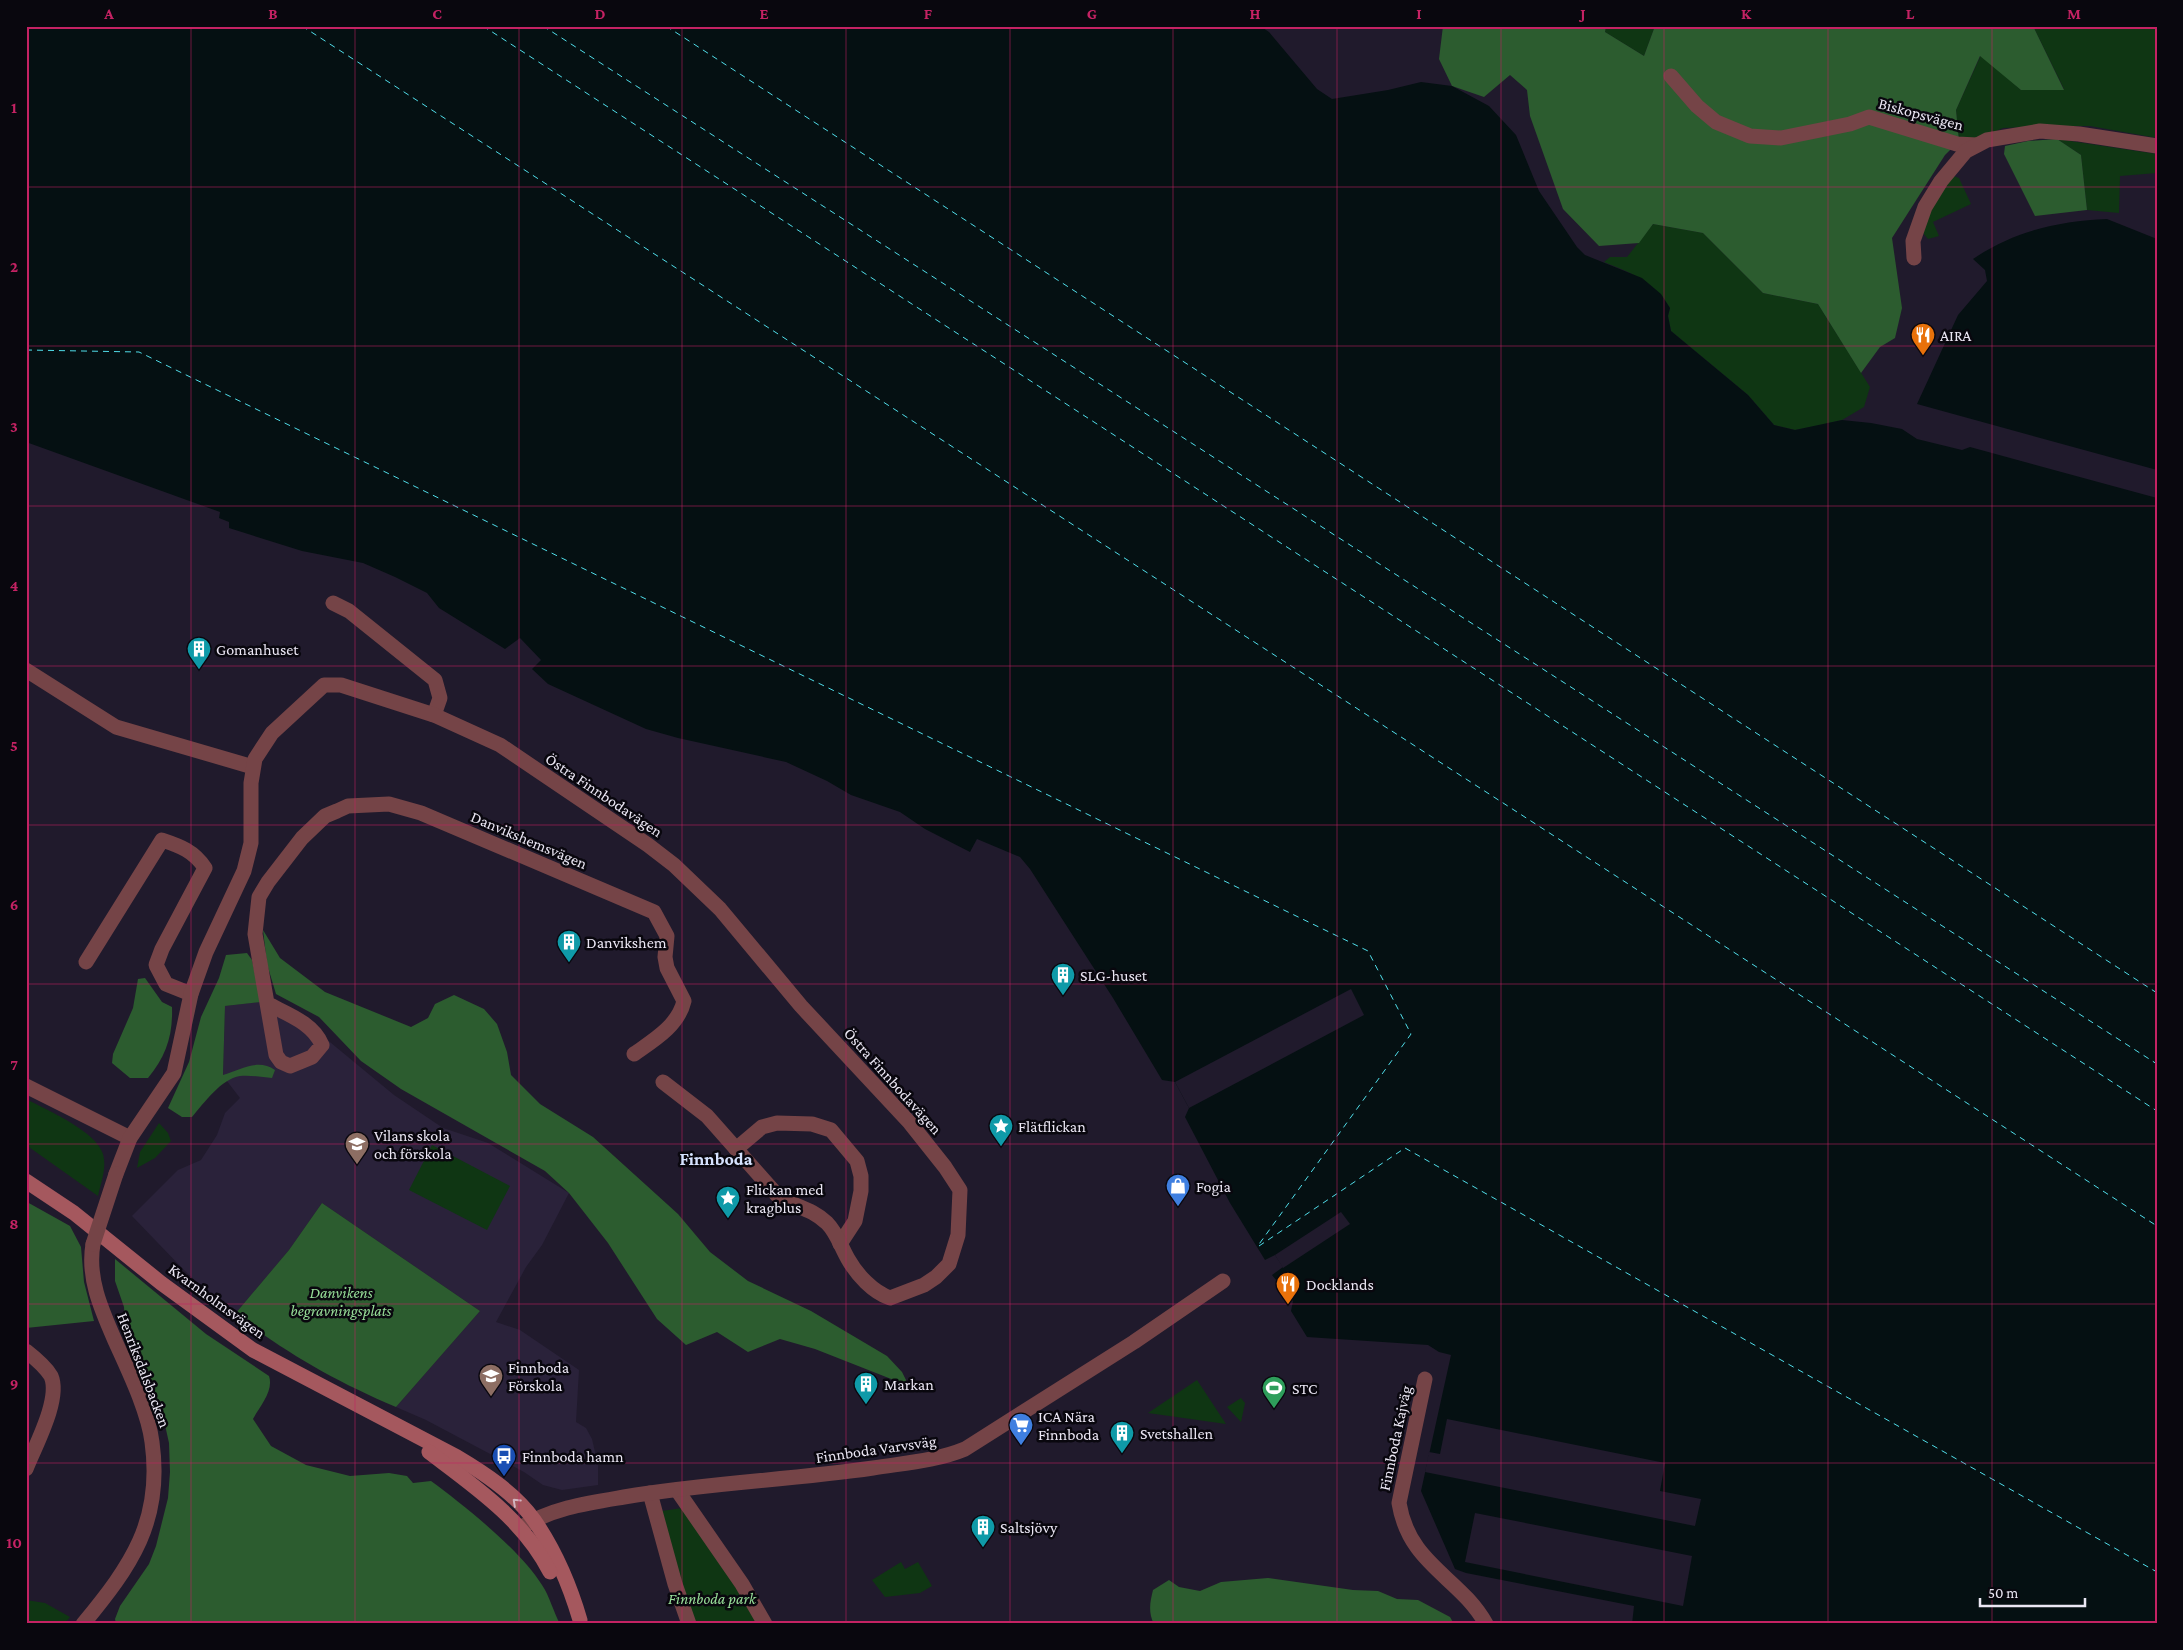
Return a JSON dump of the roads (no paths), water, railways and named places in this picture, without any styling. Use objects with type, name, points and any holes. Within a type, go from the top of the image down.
[{"type":"street","name":"Biskopsvägen","points":[[1672,76],[1697,106],[1716,122],[1750,136],[1781,138],[1850,124],[1869,117],[1956,144],[1977,145]]},
{"type":"street","name":"Biskopsvägen","points":[[1914,258],[1913,241],[1925,207],[1941,181],[1966,151],[1977,145],[1988,140],[2040,131],[2079,134],[2157,146]]},
{"type":"street","points":[[333,603],[357,617],[435,680],[440,698],[434,715]]},
{"type":"street","points":[[26,670],[116,727],[254,767],[251,782],[251,842],[244,871],[206,952],[191,994],[174,1073],[130,1138],[26,1086]]},
{"type":"street","name":"Östra Finnbodavägen","points":[[254,767],[263,745],[272,733],[324,686],[341,686],[434,715],[500,746],[648,845],[702,890],[801,1006],[910,1123],[945,1167],[960,1190],[960,1218],[954,1253],[943,1271],[924,1285],[890,1298],[876,1293],[853,1267],[829,1225],[809,1209],[785,1201],[776,1195],[707,1116],[663,1082]]},
{"type":"street","name":"Danvikshemsvägen","points":[[268,1004],[255,934],[259,897],[290,851],[325,816],[348,806],[388,804],[422,813],[654,912],[667,936],[665,957],[667,968],[684,1001],[675,1020],[662,1035],[634,1054]]},
{"type":"street","points":[[86,962],[162,840],[184,847],[205,868],[156,965],[166,984],[178,991],[191,994]]},
{"type":"street","points":[[236,889],[259,897]]},
{"type":"street","points":[[736,1149],[762,1127],[777,1123],[812,1124],[832,1130],[857,1161],[861,1176],[861,1191],[855,1221],[840,1244]]},
{"type":"street","name":"Henriksdalsbacken","points":[[83,1624],[116,1582],[135,1553],[145,1530],[153,1489],[152,1441],[139,1400],[95,1290],[91,1258],[93,1244],[130,1138]]},
{"type":"street","name":"Kvarnholmsvägen","points":[[26,1181],[74,1213],[161,1283],[253,1350],[399,1429],[476,1468],[514,1499],[534,1520],[562,1572],[582,1622]]},
{"type":"street","name":"Finnboda Varvsväg","points":[[520,1528],[534,1520],[580,1504],[650,1492],[848,1471],[944,1457],[965,1449],[1134,1342],[1223,1281]]},
{"type":"street","points":[[26,1351],[45,1368],[51,1378],[53,1393],[50,1408],[26,1469]]},
{"type":"street","name":"Finnboda Kajväg","points":[[1425,1379],[1399,1503],[1401,1515],[1417,1549],[1478,1610],[1486,1624]]},
{"type":"street","name":"Kvarnholmsvägen","points":[[399,1429],[474,1486],[520,1528],[535,1546],[565,1600],[582,1622]]},
{"type":"street","points":[[677,1490],[742,1584],[765,1624]]},
{"type":"street","points":[[650,1492],[675,1584],[689,1624]]},
{"type":"place","name":"AIRA","points":[[1923,356]]},
{"type":"place","name":"Gomanhuset","points":[[199,670]]},
{"type":"place","name":"Danvikshem","points":[[569,963]]},
{"type":"place","name":"SLG-huset","points":[[1063,996]]},
{"type":"place","name":"Flätflickan","points":[[1001,1147]]},
{"type":"place","name":"Vilans skola och förskola","points":[[357,1165]]},
{"type":"place","name":"Fogia","points":[[1178,1207]]},
{"type":"place","name":"Flickan med kragblus","points":[[728,1219]]},
{"type":"place","name":"Docklands","points":[[1288,1305]]},
{"type":"place","name":"Finnboda Förskola","points":[[491,1397]]},
{"type":"place","name":"Markan","points":[[866,1405]]},
{"type":"place","name":"STC","points":[[1274,1409]]},
{"type":"place","name":"ICA Nära Finnboda","points":[[1021,1446]]},
{"type":"place","name":"Svetshallen","points":[[1122,1454]]},
{"type":"place","name":"Finnboda hamn","points":[[504,1477]]},
{"type":"place","name":"Saltsjövy","points":[[983,1548]]},
{"type":"district","name":"Finnboda","points":[[716,1159]]},
{"type":"park label","name":"Danvikens begravningsplats","points":[[341,1301]]},
{"type":"park label","name":"Finnboda park","points":[[712,1598]]}]
